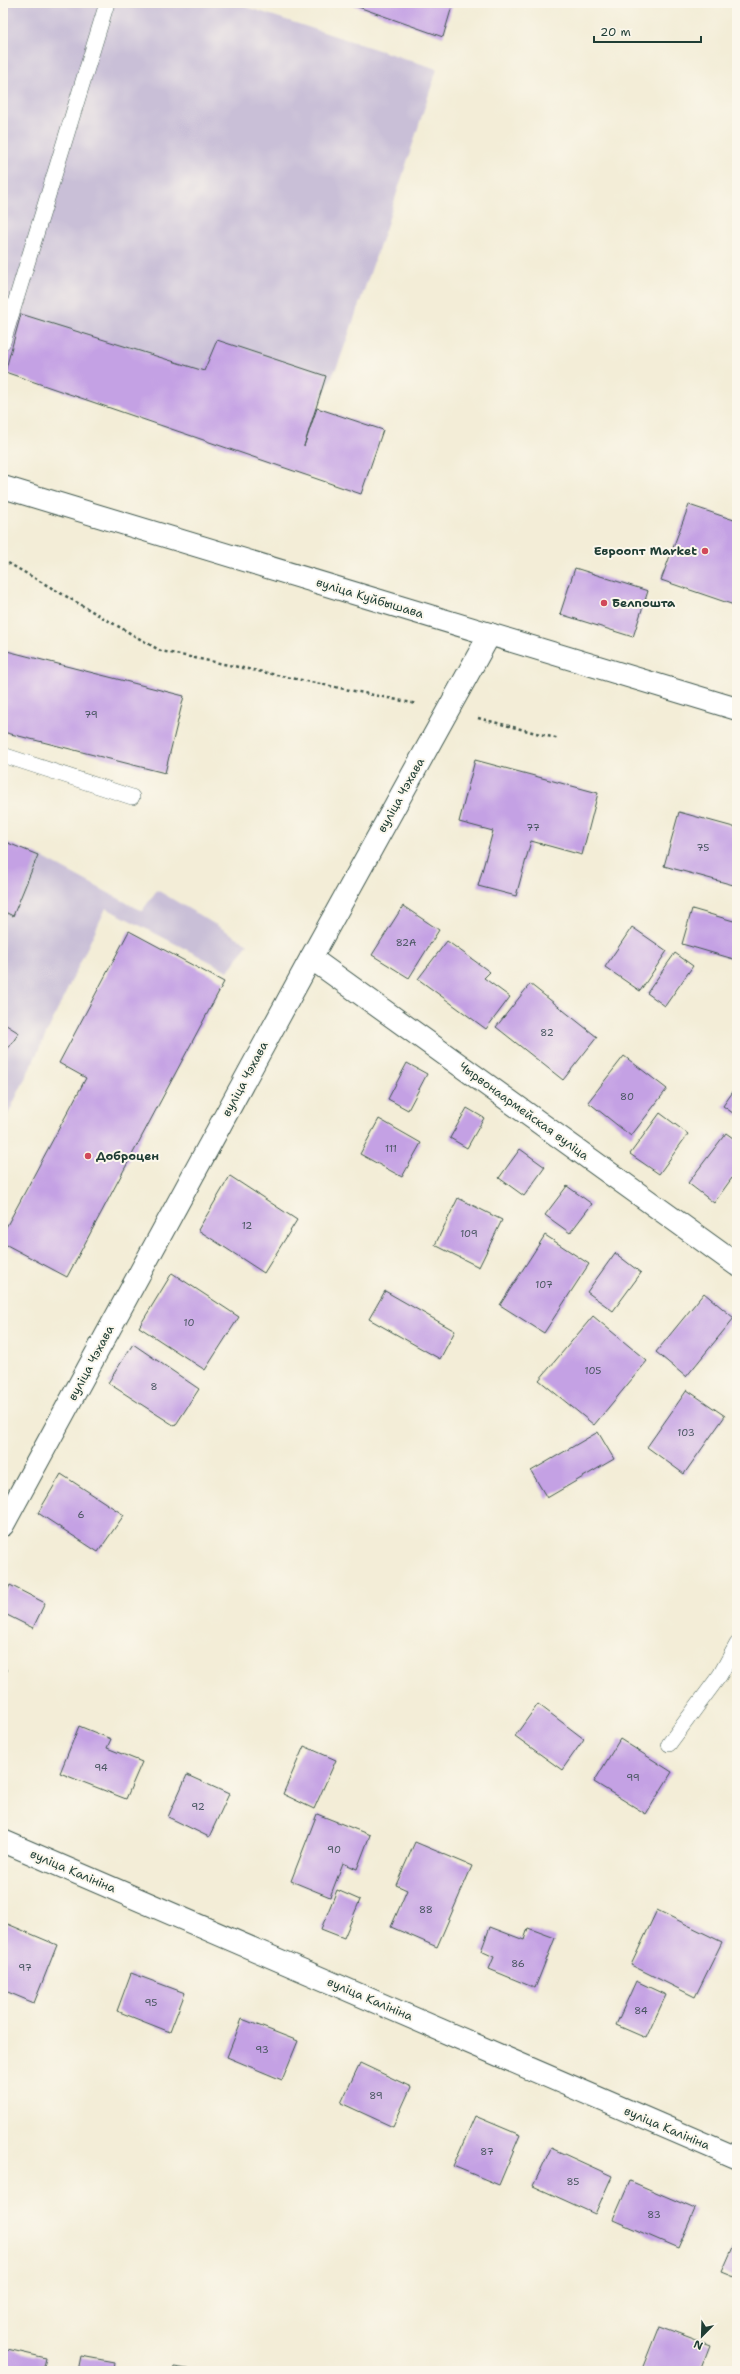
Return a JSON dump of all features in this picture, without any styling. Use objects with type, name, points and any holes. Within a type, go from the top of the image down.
[{"type":"street","name":"вуліца Куйбышава","points":[[3,487],[737,709]]},
{"type":"street","name":"вуліца Чэхава","points":[[3,1525],[311,958],[490,634]]},
{"type":"street","name":"Чырвонаармейская вуліца","points":[[311,958],[737,1265]]},
{"type":"street","name":"вуліца Калініна","points":[[3,1840],[737,2158]]},
{"type":"lane","points":[[3,342],[107,3]]},
{"type":"lane","points":[[3,755],[132,797]]},
{"type":"lane","points":[[669,1744],[720,1675],[737,1644]]},
{"type":"path","points":[[3,560],[161,651],[448,710],[559,739]]},
{"type":"shaded area","points":[[3,3],[240,3],[246,7],[437,69],[385,230],[339,362],[317,408],[296,472],[3,371]]},
{"type":"shaded area","points":[[3,841],[38,855],[142,911],[157,890],[248,944],[228,971],[106,908],[3,1125]]},
{"type":"building","points":[[347,3],[453,3],[443,37]]},
{"type":"building","points":[[21,314],[204,371],[217,340],[326,376],[304,446],[317,408],[383,430],[361,494],[5,372]]},
{"type":"building","name":"Евроопт Market","points":[[689,505],[737,521],[737,606],[661,580]]},
{"type":"building","name":"Белпошта","points":[[575,568],[648,591],[633,637],[560,614]]},
{"type":"building","points":[[3,650],[184,696],[165,773],[3,732]]},
{"type":"building","points":[[475,760],[598,793],[582,855],[531,841],[516,896],[478,886],[493,831],[459,822]]},
{"type":"building","points":[[679,812],[737,828],[737,886],[664,866]]},
{"type":"building","points":[[3,841],[38,855],[13,916],[3,911]]},
{"type":"building","points":[[403,906],[439,930],[409,978],[372,955]]},
{"type":"building","points":[[692,909],[737,922],[737,960],[682,944]]},
{"type":"building","points":[[632,927],[667,951],[640,991],[605,967]]},
{"type":"building","name":"Доброцен","points":[[129,931],[224,982],[67,1277],[3,1243],[3,1233],[86,1078],[59,1063]]},
{"type":"building","points":[[447,941],[490,972],[484,978],[510,997],[486,1029],[418,979]]},
{"type":"building","points":[[675,953],[693,966],[665,1006],[647,993]]},
{"type":"building","points":[[530,984],[597,1037],[563,1080],[496,1027]]},
{"type":"building","points":[[3,1023],[19,1033],[3,1056]]},
{"type":"building","points":[[624,1056],[667,1089],[631,1136],[588,1102]]},
{"type":"building","points":[[407,1063],[427,1074],[408,1110],[388,1099]]},
{"type":"building","points":[[737,1086],[737,1116],[723,1106]]},
{"type":"building","points":[[467,1108],[484,1118],[467,1148],[450,1138]]},
{"type":"building","points":[[660,1113],[688,1134],[659,1174],[630,1154]]},
{"type":"building","points":[[379,1119],[421,1143],[402,1177],[360,1154]]},
{"type":"building","points":[[726,1133],[737,1141],[737,1171],[714,1203],[688,1183]]},
{"type":"building","points":[[520,1149],[545,1167],[524,1196],[499,1178]]},
{"type":"building","points":[[230,1176],[297,1220],[264,1273],[198,1230]]},
{"type":"building","points":[[567,1186],[592,1204],[570,1233],[545,1215]]},
{"type":"building","points":[[458,1198],[502,1220],[479,1267],[435,1245]]},
{"type":"building","points":[[545,1235],[589,1264],[544,1333],[500,1305]]},
{"type":"building","points":[[615,1253],[641,1273],[613,1311],[587,1292]]},
{"type":"building","points":[[172,1273],[239,1317],[205,1370],[139,1327]]},
{"type":"building","points":[[385,1291],[455,1331],[440,1359],[369,1319]]},
{"type":"building","points":[[704,1293],[734,1318],[686,1377],[656,1352]]},
{"type":"building","points":[[593,1316],[647,1361],[594,1425],[539,1380]]},
{"type":"building","points":[[133,1344],[199,1389],[175,1426],[108,1383]]},
{"type":"building","points":[[687,1390],[725,1416],[684,1474],[647,1447]]},
{"type":"building","points":[[598,1432],[614,1459],[547,1498],[531,1471]]},
{"type":"building","points":[[61,1474],[124,1515],[98,1552],[38,1513]]},
{"type":"building","points":[[10,1585],[45,1603],[33,1628],[3,1613],[3,1599]]},
{"type":"building","points":[[3,1668],[7,1670],[3,1680]]},
{"type":"building","points":[[538,1704],[584,1739],[562,1770],[515,1736]]},
{"type":"building","points":[[79,1726],[111,1739],[107,1748],[142,1762],[126,1799],[60,1773]]},
{"type":"building","points":[[620,1739],[672,1772],[646,1814],[594,1782]]},
{"type":"building","points":[[304,1746],[336,1760],[314,1809],[283,1794]]},
{"type":"building","points":[[187,1775],[229,1794],[209,1837],[168,1817]]},
{"type":"building","points":[[317,1814],[370,1835],[357,1869],[343,1863],[330,1897],[291,1881]]},
{"type":"building","points":[[415,1842],[472,1866],[437,1947],[391,1927],[407,1890],[396,1885]]},
{"type":"building","points":[[337,1890],[360,1900],[344,1938],[321,1929]]},
{"type":"building","points":[[657,1910],[722,1942],[695,1997],[631,1965]]},
{"type":"building","points":[[3,1922],[57,1945],[34,2003],[3,1990]]},
{"type":"building","points":[[490,1927],[524,1940],[528,1928],[555,1938],[535,1988],[489,1969],[494,1957],[481,1951]]},
{"type":"building","points":[[131,1973],[185,1993],[170,2032],[117,2011]]},
{"type":"building","points":[[636,1981],[666,1995],[646,2038],[616,2025]]},
{"type":"building","points":[[242,2019],[298,2041],[282,2080],[227,2057]]},
{"type":"building","points":[[360,2063],[411,2087],[393,2127],[341,2103]]},
{"type":"building","points":[[475,2116],[520,2135],[499,2185],[453,2166]]},
{"type":"building","points":[[551,2148],[612,2176],[595,2214],[533,2186]]},
{"type":"building","points":[[630,2181],[695,2209],[678,2248],[613,2220]]},
{"type":"building","points":[[737,2238],[737,2278],[722,2272]]},
{"type":"building","points":[[659,2326],[710,2345],[700,2371],[647,2371],[642,2369]]},
{"type":"building","points":[[3,2348],[46,2358],[43,2371],[3,2371]]},
{"type":"building","points":[[81,2356],[114,2362],[113,2371],[78,2371]]},
{"type":"building","points":[[174,2367],[194,2370],[194,2371],[173,2371]]},
{"type":"place","name":"Евроопт Market","points":[[705,551]]},
{"type":"place","name":"Белпошта","points":[[604,603]]},
{"type":"place","name":"Доброцен","points":[[88,1156]]}]
